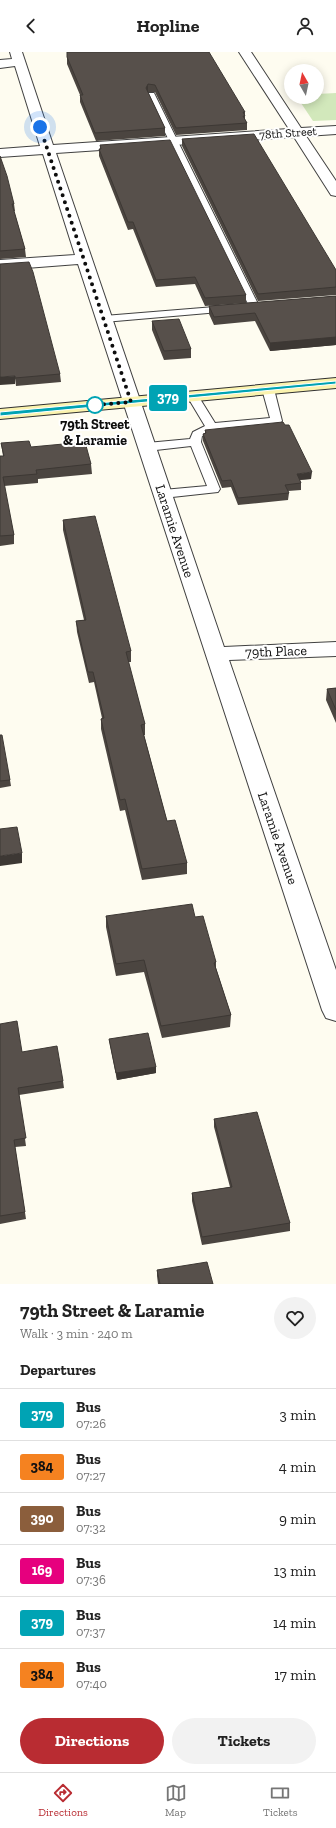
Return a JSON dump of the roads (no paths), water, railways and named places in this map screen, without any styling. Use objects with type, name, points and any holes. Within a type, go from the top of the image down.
[{"type":"main road","points":[[0,414],[336,383]]},
{"type":"street","points":[[245,52],[336,192]]},
{"type":"street","points":[[0,64],[17,57]]},
{"type":"street","name":"Laramie Avenue","points":[[17,57],[146,447],[336,1010]]},
{"type":"street","name":"78th Street","points":[[0,153],[336,130]]},
{"type":"street","points":[[0,266],[84,259]]},
{"type":"street","name":"79th Place","points":[[216,654],[336,649]]},
{"type":"lane","points":[[104,319],[250,307],[151,95]]},
{"type":"lane","points":[[163,494],[214,488],[195,442],[197,434],[212,427],[276,421],[268,389]]},
{"type":"lane","points":[[193,396],[212,427]]},
{"type":"lane","points":[[146,447],[195,442]]},
{"type":"place","name":"79th Street & Laramie","points":[[95,405]]}]
